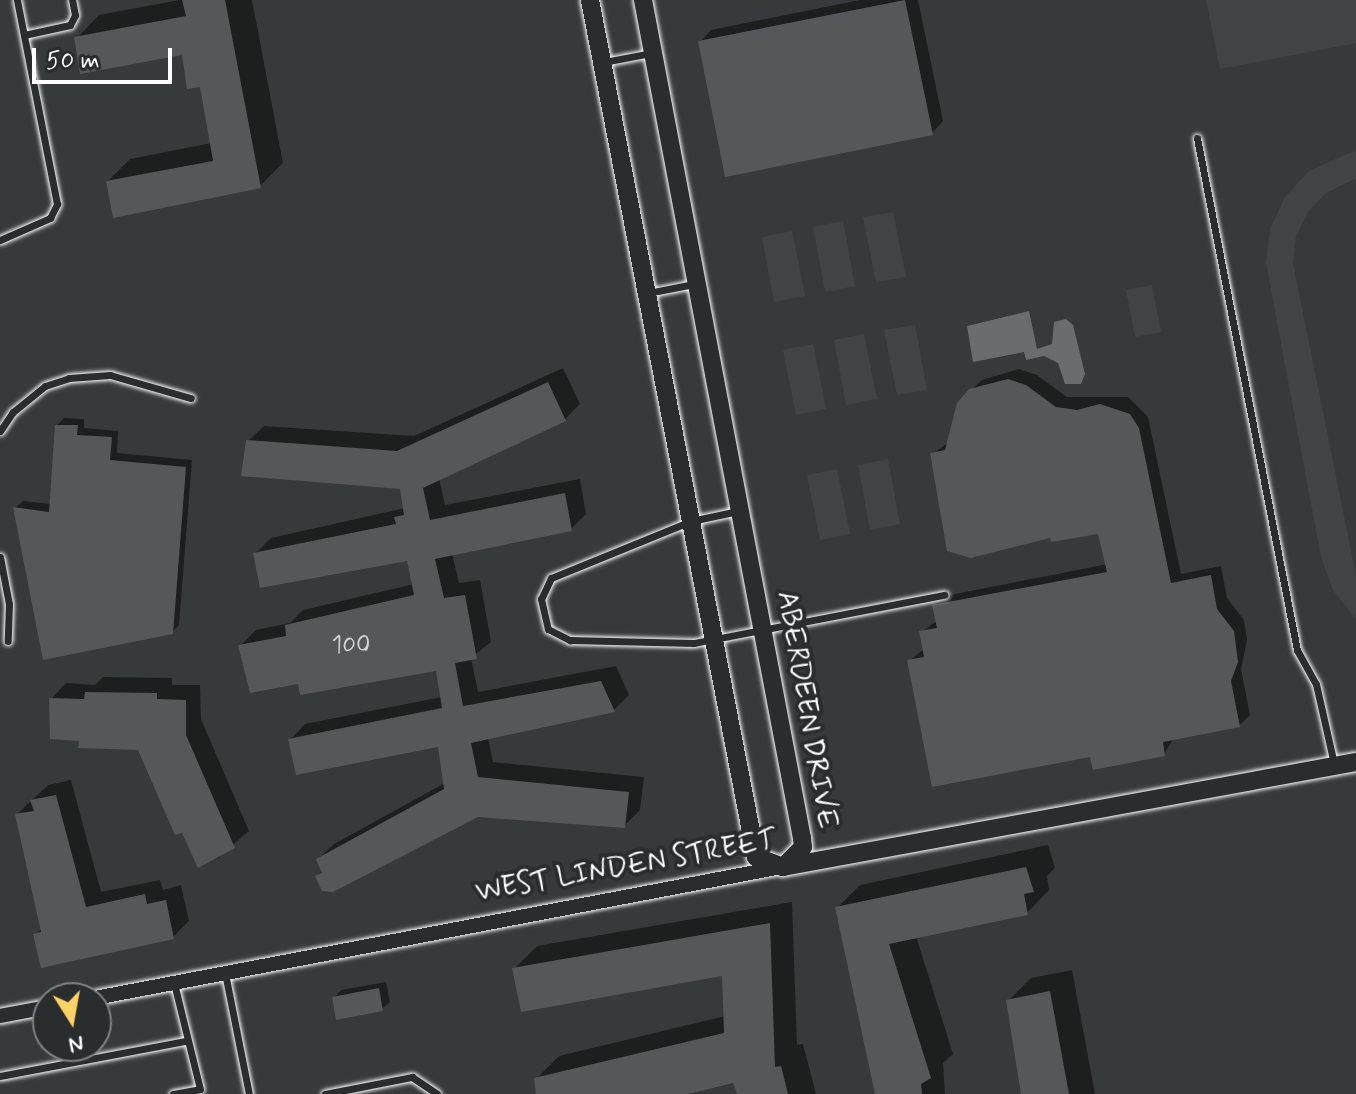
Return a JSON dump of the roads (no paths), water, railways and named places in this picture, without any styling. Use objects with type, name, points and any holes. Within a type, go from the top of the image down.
[{"type":"street","points":[[590,0],[752,847],[765,863],[783,867]]},
{"type":"street","name":"ABERDEEN DRIVE","points":[[643,0],[802,838],[803,847],[783,867]]},
{"type":"street","name":"WEST LINDEN STREET","points":[[112,995],[1356,762]]},
{"type":"street","points":[[0,1016],[32,1010]]},
{"type":"lane","points":[[0,240],[50,218],[57,204],[17,0]]},
{"type":"lane","points":[[24,35],[70,25],[75,15],[72,0]]},
{"type":"lane","points":[[602,63],[653,53]]},
{"type":"lane","points":[[1197,138],[1297,650],[1316,684],[1334,766]]},
{"type":"lane","points":[[646,293],[697,283]]},
{"type":"lane","points":[[0,431],[13,412],[45,386],[69,378],[110,375],[191,398]]},
{"type":"lane","points":[[740,511],[691,521],[551,578],[543,588],[542,613],[548,629],[570,640],[712,640],[944,595]]},
{"type":"lane","points":[[0,557],[9,604],[8,641]]},
{"type":"lane","points":[[225,973],[249,1094]]},
{"type":"lane","points":[[173,1094],[200,1091],[174,983]]},
{"type":"lane","points":[[0,1076],[186,1041]]},
{"type":"lane","points":[[325,1094],[412,1077],[437,1094]]}]
